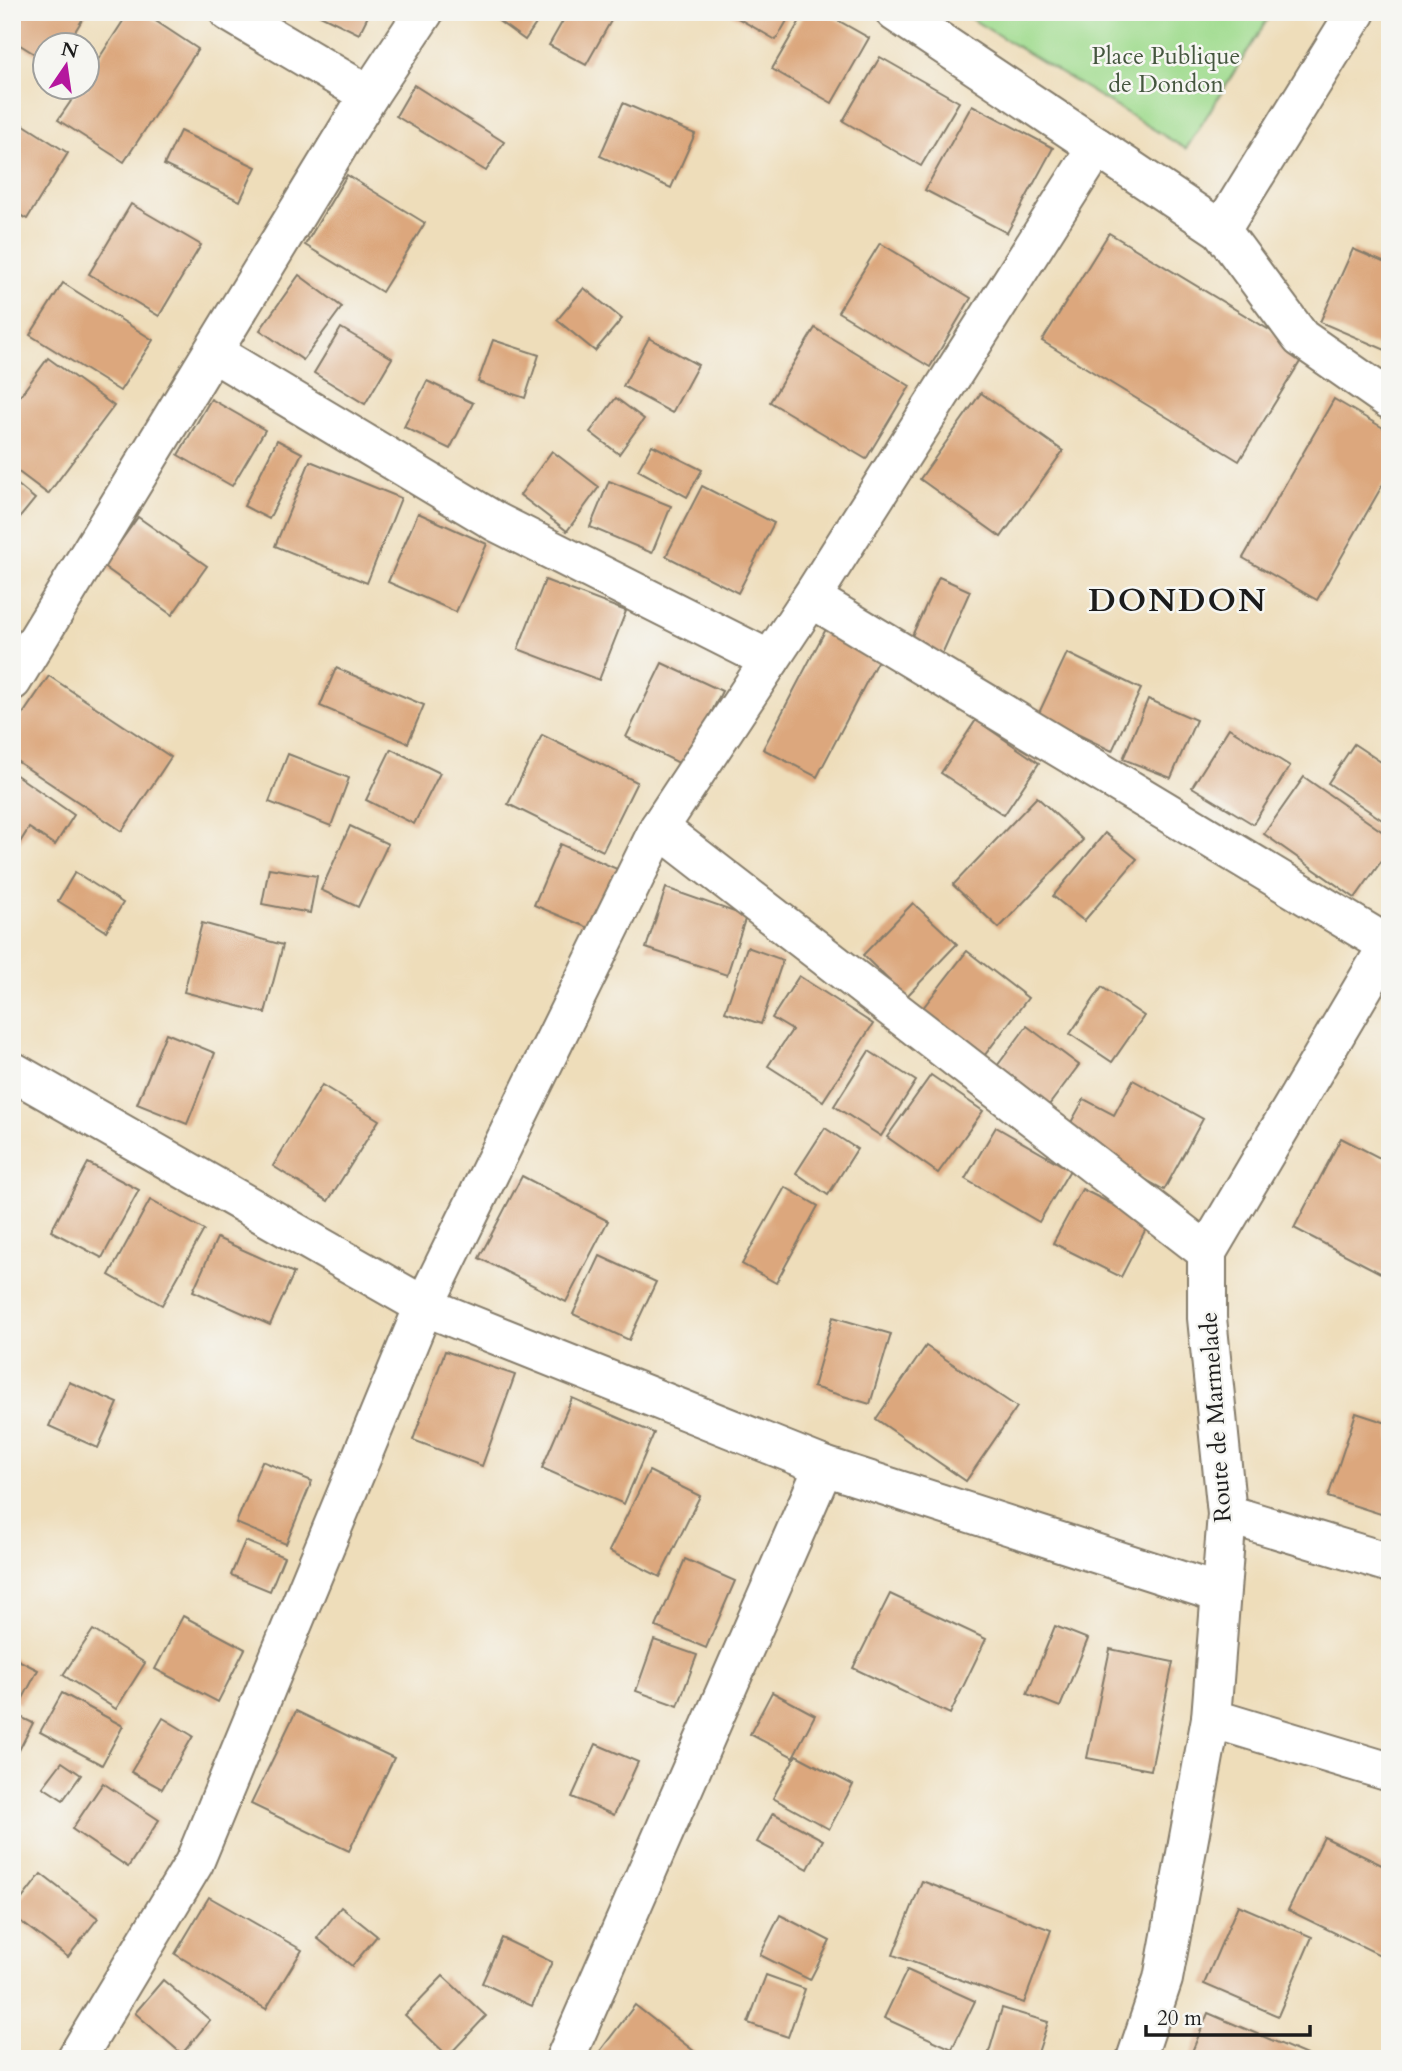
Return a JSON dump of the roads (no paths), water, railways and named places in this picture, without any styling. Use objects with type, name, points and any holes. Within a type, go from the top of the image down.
[{"type":"street","points":[[229,12],[369,95]]},
{"type":"street","points":[[12,681],[369,95],[424,12]]},
{"type":"street","points":[[895,12],[1221,230],[1301,338],[1390,401]]},
{"type":"street","points":[[1221,230],[1356,12]]},
{"type":"street","points":[[76,2059],[194,1863],[425,1306],[659,828],[811,598],[1097,147]]},
{"type":"street","points":[[214,353],[496,522],[770,660]]},
{"type":"street","points":[[659,828],[1207,1252],[1389,943],[811,598]]},
{"type":"street","points":[[12,1071],[425,1306],[824,1466],[1219,1593]]},
{"type":"street","name":"Route de Marmelade","points":[[1136,2059],[1163,1979],[1211,1718],[1227,1514],[1207,1318],[1207,1252]]},
{"type":"street","points":[[565,2059],[824,1466]]},
{"type":"street","points":[[1227,1514],[1390,1563]]},
{"type":"street","points":[[1211,1718],[1390,1772]]},
{"type":"district","name":"DONDON","points":[[1178,601]]},
{"type":"park label","name":"Place Publique de Dondon","points":[[1166,70]]}]
